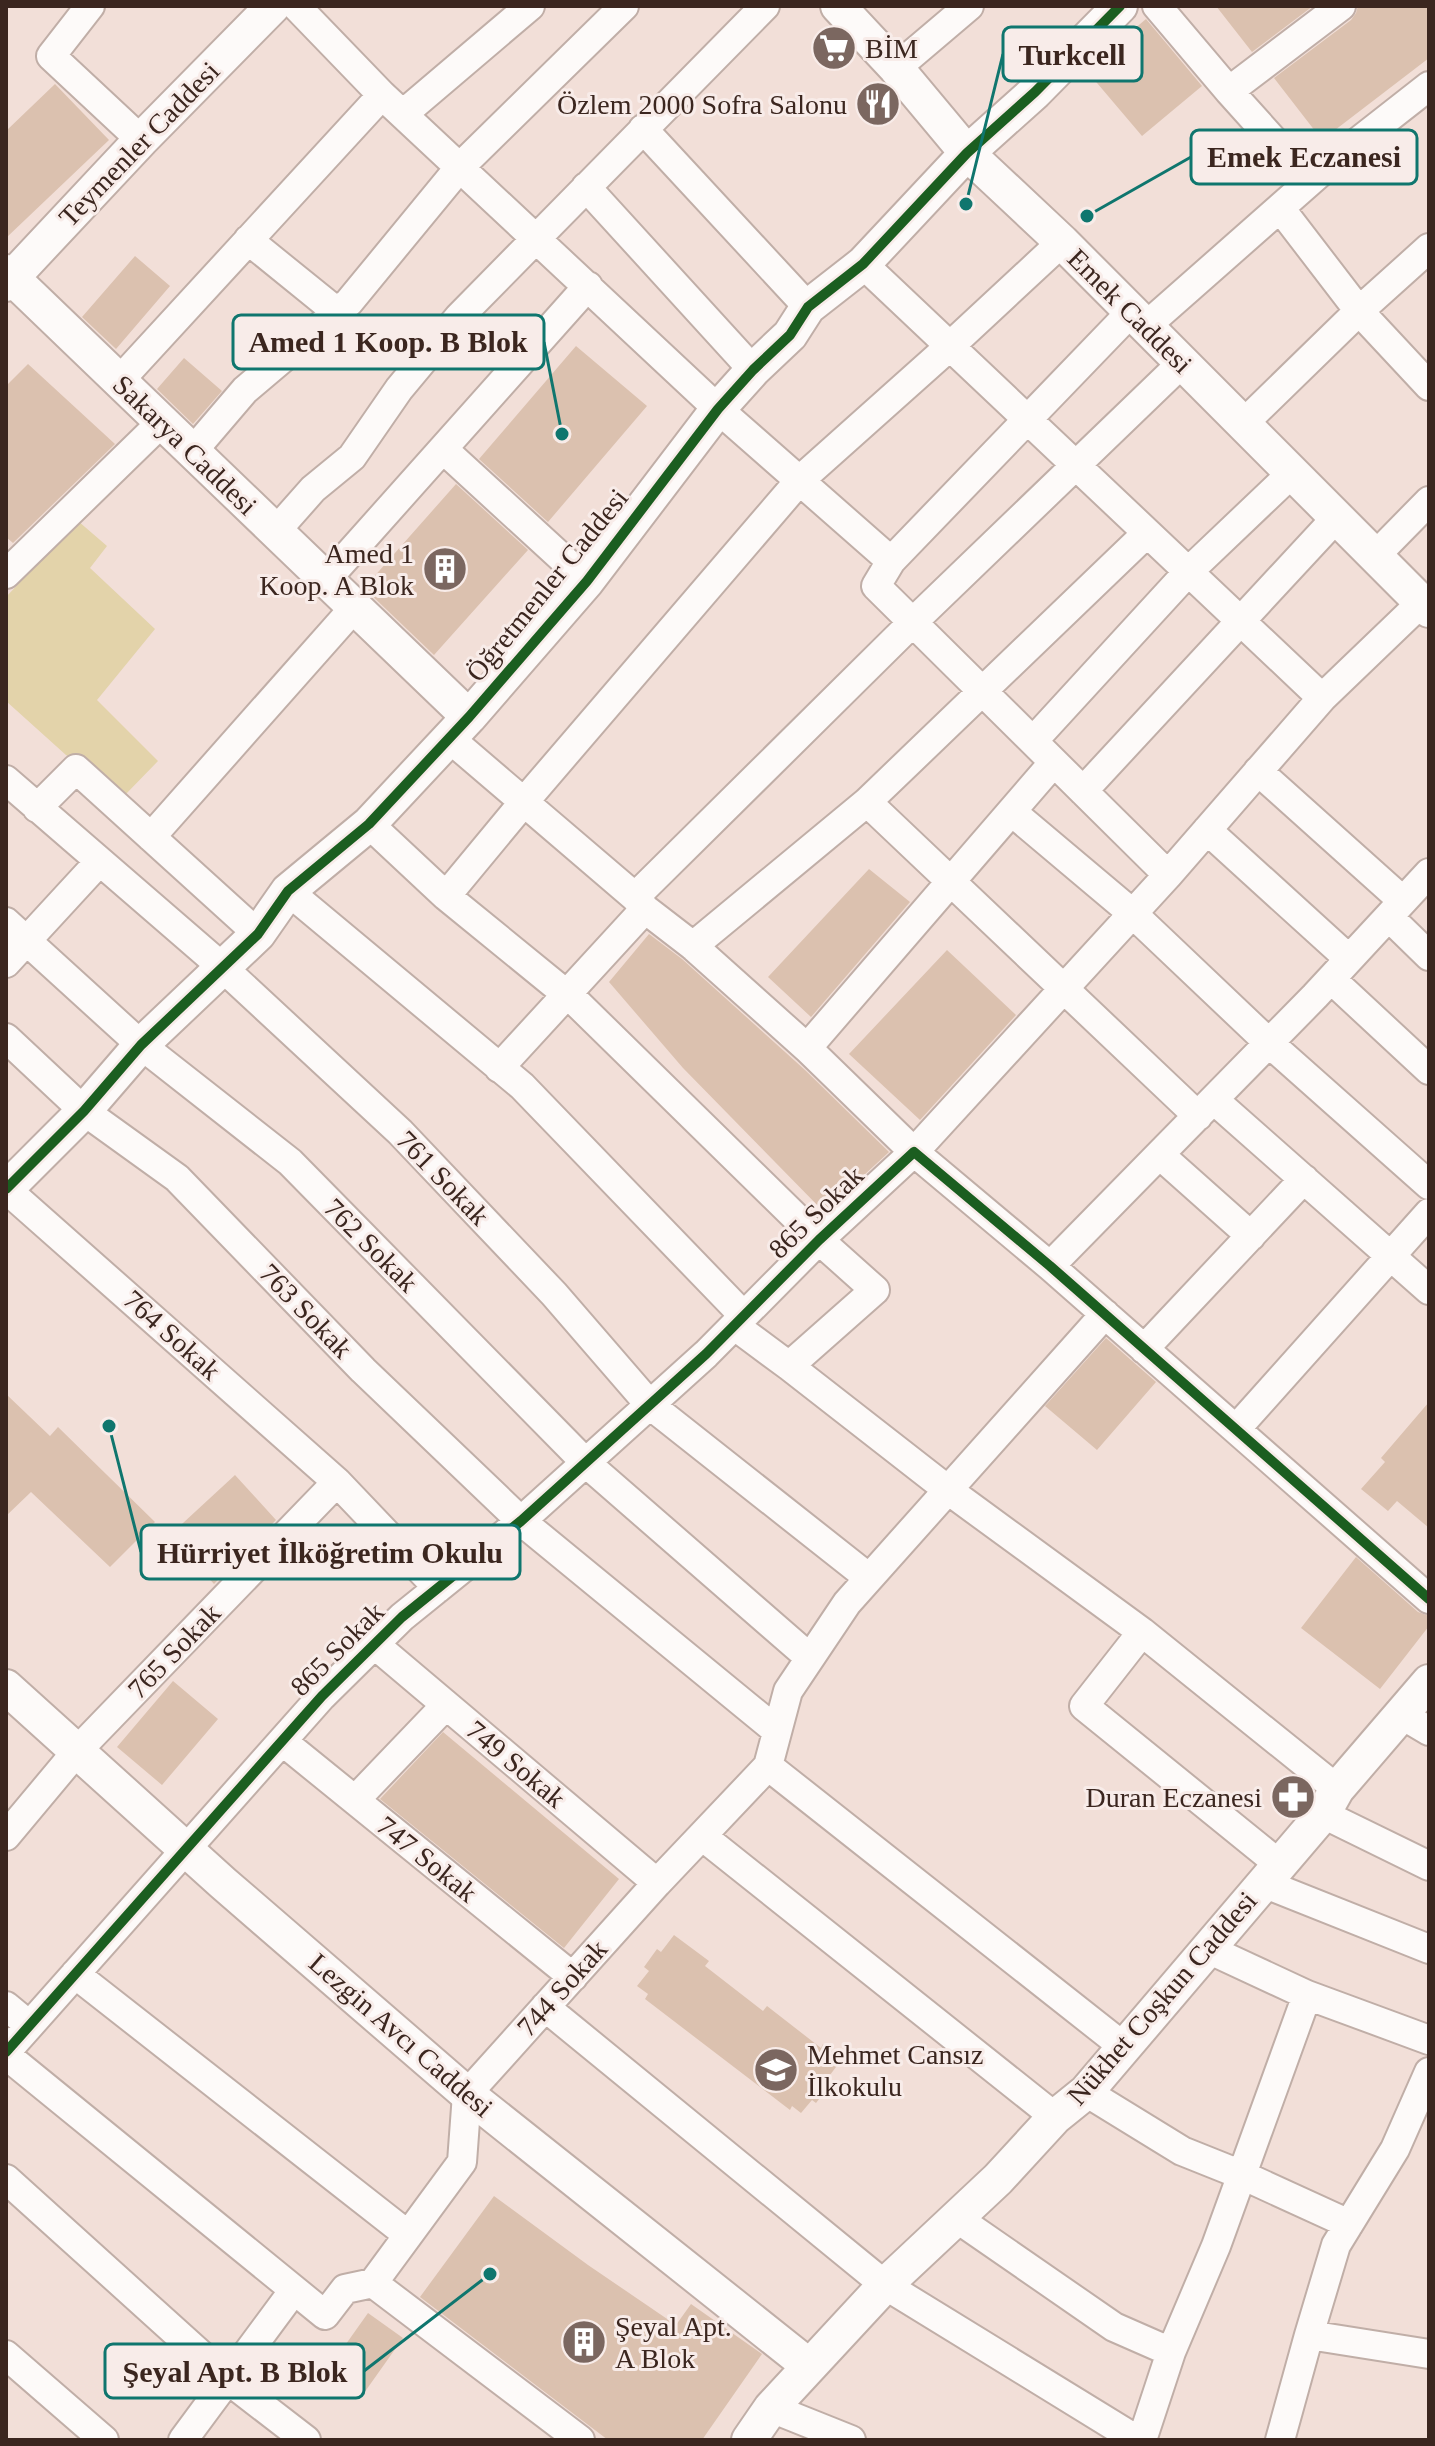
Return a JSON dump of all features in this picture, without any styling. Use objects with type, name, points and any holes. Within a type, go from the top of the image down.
[{"type":"street","points":[[90,6],[51,56],[141,140]]},
{"type":"street","name":"Teymenler Caddesi","points":[[8,278],[273,6]]},
{"type":"street","points":[[296,6],[392,104],[718,409],[891,561]]},
{"type":"street","points":[[119,381],[248,240],[392,104],[530,6]]},
{"type":"street","points":[[192,452],[245,390],[349,302],[460,167],[624,6]]},
{"type":"street","points":[[275,532],[313,489],[352,457],[399,389],[459,317],[765,6]]},
{"type":"street","name":"Emek Caddesi","points":[[838,6],[896,68],[967,153],[1062,242],[1425,606]]},
{"type":"street","points":[[896,68],[969,6]]},
{"type":"street","points":[[1157,6],[1310,181]]},
{"type":"street","points":[[1229,91],[1341,6]]},
{"type":"street","name":"Öğretmenler Caddesi","points":[[6,1189],[84,1111],[141,1045],[258,934],[288,891],[369,824],[459,728],[587,581],[718,409],[790,335],[808,307],[863,264],[967,153],[1035,92],[1115,7]]},
{"type":"street","points":[[1168,875],[876,586],[891,561],[1026,419],[1138,319],[1429,86]]},
{"type":"street","points":[[643,129],[808,307]]},
{"type":"street","points":[[586,187],[753,370]]},
{"type":"street","points":[[1280,208],[1359,311],[1429,386]]},
{"type":"street","points":[[248,240],[337,312]]},
{"type":"street","points":[[446,896],[800,480],[1062,242]]},
{"type":"street","points":[[1243,424],[1429,248]]},
{"type":"street","points":[[863,264],[1322,698]]},
{"type":"street","name":"Sakarya Caddesi","points":[[8,278],[325,581],[459,728]]},
{"type":"street","points":[[325,581],[588,286]]},
{"type":"street","points":[[499,1068],[566,994],[640,903],[913,622],[1182,363]]},
{"type":"street","points":[[6,574],[162,422]]},
{"type":"street","points":[[443,449],[587,581]]},
{"type":"street","points":[[1033,741],[1188,572],[1292,473]]},
{"type":"street","points":[[1375,556],[1429,501]]},
{"type":"street","points":[[1083,791],[1337,517]]},
{"type":"street","points":[[693,946],[867,802],[1147,533]]},
{"type":"street","name":"865 Sokak","points":[[6,2053],[322,1696],[402,1617],[521,1521],[650,1405],[914,1152],[1168,875],[1322,698],[1425,606]]},
{"type":"street","points":[[151,837],[353,609]]},
{"type":"street","points":[[459,728],[523,803],[693,946],[807,1048],[914,1152],[1050,1266],[1429,1599]]},
{"type":"street","points":[[807,1048],[1054,762]]},
{"type":"street","points":[[37,808],[76,769],[258,934]]},
{"type":"street","points":[[1258,771],[1396,909],[1429,956]]},
{"type":"street","name":"761 Sokak","points":[[6,780],[221,966],[400,1132],[554,1294],[650,1405],[869,1578]]},
{"type":"street","points":[[867,802],[1063,990],[1206,1108],[1304,1179],[1429,1290]]},
{"type":"street","points":[[1012,812],[1132,913],[1269,1043],[1429,1185]]},
{"type":"street","points":[[369,824],[446,896],[566,994],[819,1240],[875,1290],[789,1366]]},
{"type":"street","points":[[1207,830],[1340,969],[1429,1070]]},
{"type":"street","points":[[6,963],[16,931],[99,862]]},
{"type":"street","points":[[1050,1266],[1269,1043],[1429,873]]},
{"type":"street","points":[[288,891],[522,1086],[740,1321],[789,1366],[948,1490],[1142,1632],[1330,1801],[1429,1866]]},
{"type":"street","name":"762 Sokak","points":[[16,931],[141,1045],[290,1162],[586,1463],[810,1658]]},
{"type":"street","name":"763 Sokak","points":[[6,1038],[84,1111],[177,1178],[363,1370],[521,1521],[777,1731]]},
{"type":"street","points":[[1160,1155],[1251,1236]]},
{"type":"street","points":[[1144,1349],[1304,1179]]},
{"type":"street","name":"764 Sokak","points":[[6,1189],[337,1482]]},
{"type":"street","points":[[1236,1429],[1429,1213]]},
{"type":"street","points":[[1105,1314],[847,1603],[788,1691],[768,1766],[1124,2047]]},
{"type":"street","points":[[337,1482],[438,1588]]},
{"type":"street","name":"765 Sokak","points":[[6,1836],[77,1751],[337,1482]]},
{"type":"street","points":[[1142,1632],[1084,1706],[1271,1873],[1429,1949]]},
{"type":"street","name":"749 Sokak","points":[[374,1644],[657,1883]]},
{"type":"street","name":"Nükhet Coşkun Caddesi","points":[[749,2440],[771,2408],[885,2285],[998,2179],[1055,2117],[1086,2092],[1330,1801],[1416,1723],[1429,1682]]},
{"type":"street","name":"Lezgin Avcı Caddesi","points":[[6,1687],[467,2094],[809,2366]]},
{"type":"street","points":[[355,1800],[446,1705]]},
{"type":"street","name":"747 Sokak","points":[[282,1741],[573,1977]]},
{"type":"street","name":"744 Sokak","points":[[467,2094],[657,1883],[768,1766]]},
{"type":"street","points":[[702,1836],[1055,2117]]},
{"type":"street","points":[[1208,1949],[1307,1995],[1429,2040]]},
{"type":"street","points":[[75,1974],[408,2235]]},
{"type":"street","points":[[545,2007],[885,2285],[1139,2440],[1171,2352],[1216,2246],[1307,1995]]},
{"type":"street","points":[[6,2006],[29,2025]]},
{"type":"street","points":[[6,2053],[325,2315],[345,2289],[373,2283],[462,2162],[467,2094]]},
{"type":"street","points":[[1280,2440],[1336,2245],[1395,2149],[1429,2072]]},
{"type":"street","points":[[1086,2092],[1182,2151],[1349,2224]]},
{"type":"street","points":[[6,2179],[227,2378],[306,2440]]},
{"type":"street","points":[[955,2217],[1114,2327],[1171,2352]]},
{"type":"street","points":[[373,2283],[580,2440]]},
{"type":"street","points":[[183,2440],[294,2290]]},
{"type":"street","points":[[1309,2335],[1429,2354]]},
{"type":"street","points":[[6,2355],[104,2440]]},
{"type":"street","points":[[771,2408],[851,2440]]},
{"type":"shaded area","points":[[78,521],[107,546],[90,568],[155,629],[97,700],[158,761],[124,796],[66,755],[6,701],[6,597]]},
{"type":"building","points":[[1216,6],[1313,6],[1252,52]]},
{"type":"building","points":[[1358,6],[1429,6],[1429,58],[1322,140],[1274,78],[1351,20]]},
{"type":"building","points":[[1146,19],[1202,86],[1142,136],[1086,70]]},
{"type":"building","points":[[55,84],[109,140],[6,238],[6,131]]},
{"type":"building","points":[[135,256],[170,286],[116,349],[82,317]]},
{"type":"building","points":[[576,346],[647,406],[548,522],[479,459]]},
{"type":"building","points":[[184,358],[222,391],[193,424],[157,389]]},
{"type":"building","points":[[28,364],[115,444],[13,543],[6,537],[6,386]]},
{"type":"building","name":"Amed 1 Koop. A Blok","points":[[456,484],[528,550],[434,655],[364,588]]},
{"type":"building","points":[[869,869],[910,902],[811,1017],[768,977]]},
{"type":"building","points":[[649,934],[682,959],[805,1070],[889,1152],[824,1212],[683,1068],[609,982]]},
{"type":"building","points":[[947,950],[1016,1015],[920,1120],[849,1054]]},
{"type":"building","points":[[1106,1338],[1156,1382],[1097,1450],[1045,1406]]},
{"type":"building","points":[[6,1394],[50,1436],[58,1427],[155,1522],[110,1567],[31,1492],[6,1516]]},
{"type":"building","points":[[1429,1402],[1429,1528],[1397,1501],[1388,1511],[1361,1489],[1385,1462],[1381,1458]]},
{"type":"building","points":[[235,1475],[276,1520],[214,1584],[170,1535]]},
{"type":"building","points":[[1356,1557],[1418,1612],[1429,1616],[1429,1626],[1380,1689],[1301,1628]]},
{"type":"building","points":[[173,1681],[218,1719],[162,1785],[117,1747]]},
{"type":"building","points":[[443,1732],[619,1879],[564,1948],[380,1799]]},
{"type":"building","points":[[674,1935],[709,1961],[705,1966],[763,2011],[767,2006],[821,2048],[823,2044],[842,2059],[827,2079],[832,2082],[816,2103],[812,2100],[801,2113],[792,2106],[790,2110],[645,1999],[648,1994],[637,1986],[649,1971],[644,1967],[657,1949],[661,1952]]},
{"type":"building","points":[[494,2196],[676,2325],[691,2304],[762,2354],[702,2440],[608,2440],[420,2297]]},
{"type":"building","points":[[368,2313],[403,2338],[364,2393],[329,2368]]},
{"type":"cycle path","points":[[6,1189],[84,1111],[141,1045],[258,934],[288,891],[369,824],[469,717],[587,581],[718,409],[790,335],[808,307],[863,264],[967,153],[1035,92],[1120,6]]},
{"type":"cycle path","points":[[6,2052],[322,1696],[402,1617],[521,1521],[706,1354],[819,1240],[914,1152],[1050,1266],[1429,1599]]},
{"type":"place","name":"BİM","points":[[834,48]]},
{"type":"place","name":"Özlem 2000 Sofra Salonu","points":[[878,104]]},
{"type":"place","name":"Turkcell","points":[[966,204]]},
{"type":"place","name":"Emek Eczanesi","points":[[1087,216]]},
{"type":"place","name":"Amed 1 Koop. B Blok","points":[[562,434]]},
{"type":"place","name":"Amed 1 Koop. A Blok","points":[[445,569]]},
{"type":"place","name":"Hürriyet İlköğretim Okulu","points":[[109,1426]]},
{"type":"place","name":"Duran Eczanesi","points":[[1293,1797]]},
{"type":"place","name":"Mehmet Cansız İlkokulu","points":[[776,2070]]},
{"type":"place","name":"Şeyal Apt. B Blok","points":[[490,2274]]},
{"type":"place","name":"Şeyal Apt. A Blok","points":[[584,2342]]}]
